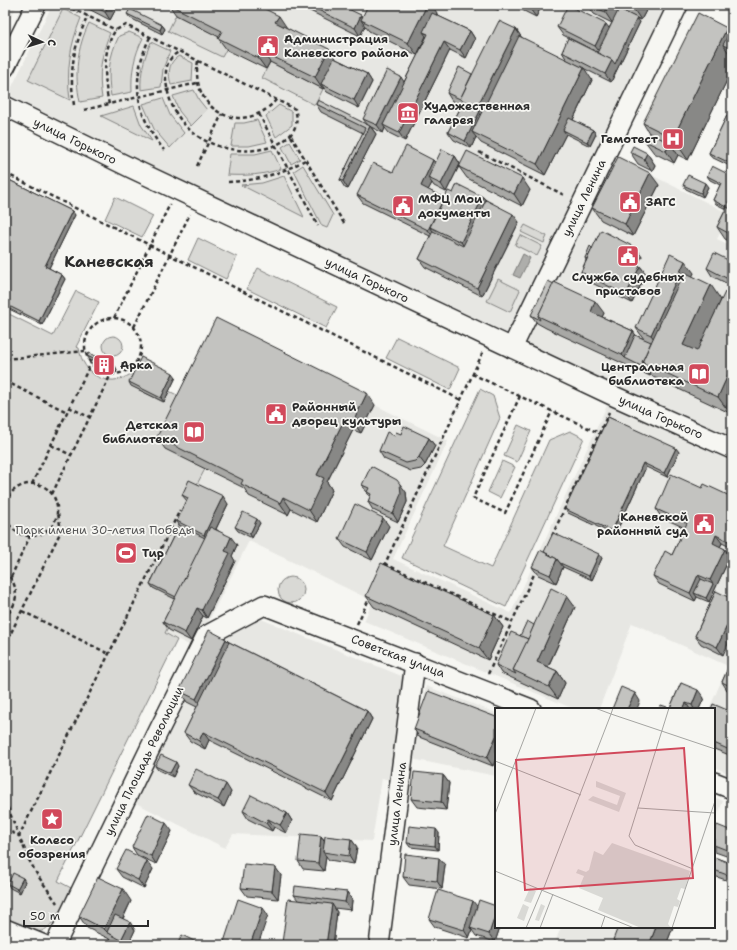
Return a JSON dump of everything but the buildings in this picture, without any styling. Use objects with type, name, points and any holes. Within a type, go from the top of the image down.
[{"type":"street","points":[[5,68],[36,5]]},
{"type":"street","name":"улица Ленина","points":[[512,348],[678,5]]},
{"type":"street","name":"улица Горького","points":[[5,106],[131,168],[512,348],[732,449]]},
{"type":"street","name":"Советская улица","points":[[264,605],[528,708]]},
{"type":"street","name":"улица Площадь Революции","points":[[55,945],[206,636],[264,605]]},
{"type":"street","name":"улица Ленина","points":[[379,945],[415,663]]},
{"type":"street","points":[[715,782],[732,789]]},
{"type":"street","points":[[5,928],[44,945]]},
{"type":"path","points":[[65,5],[116,30]]},
{"type":"path","points":[[74,105],[71,79],[74,53],[79,34],[88,16]]},
{"type":"path","points":[[109,104],[105,83],[108,50],[116,30],[126,25],[296,109],[298,120],[291,136],[264,149],[241,151],[224,149],[208,143],[192,132],[179,117],[170,100],[168,90],[166,73],[168,63],[171,57],[180,52]]},
{"type":"path","points":[[150,37],[139,66],[137,85],[138,97],[141,112],[147,125],[154,138],[164,150]]},
{"type":"path","points":[[198,61],[196,76],[201,93],[206,102],[213,109],[222,114],[234,118],[247,118],[259,114],[276,100]]},
{"type":"path","points":[[84,110],[197,83]]},
{"type":"path","points":[[197,166],[222,114]]},
{"type":"path","points":[[259,114],[318,226]]},
{"type":"path","points":[[291,136],[345,225]]},
{"type":"path","points":[[479,152],[568,196]]},
{"type":"path","points":[[228,182],[259,179],[288,169],[305,160]]},
{"type":"path","points":[[5,173],[461,400]]},
{"type":"path","points":[[114,318],[172,200]]},
{"type":"path","points":[[134,327],[192,210]]},
{"type":"path","points":[[114,318],[128,322],[134,327],[138,333],[141,348],[139,355],[131,367],[118,373],[111,374],[97,369],[91,364],[86,351],[85,343],[87,335],[98,322],[105,319],[114,318]]},
{"type":"path","points":[[382,570],[486,346]]},
{"type":"path","points":[[5,359],[86,351]]},
{"type":"path","points":[[32,484],[91,364]]},
{"type":"path","points":[[52,494],[111,374]]},
{"type":"path","points":[[472,374],[600,433]]},
{"type":"path","points":[[5,381],[67,412]]},
{"type":"path","points":[[520,396],[473,498],[505,513],[552,411]]},
{"type":"path","points":[[551,538],[616,396]]},
{"type":"path","points":[[69,407],[90,417]]},
{"type":"path","points":[[51,445],[71,455]]},
{"type":"path","points":[[5,494],[24,484],[43,486],[52,494],[55,500],[61,531],[5,645]]},
{"type":"path","points":[[5,504],[7,498],[14,490]]},
{"type":"path","points":[[5,515],[10,527],[16,532],[30,536],[45,533],[50,528],[57,515],[57,508]]},
{"type":"path","points":[[19,836],[180,510]]},
{"type":"path","points":[[5,538],[10,527]]},
{"type":"path","points":[[10,577],[30,536]]},
{"type":"path","points":[[385,564],[512,622]]},
{"type":"path","points":[[481,689],[538,566]]},
{"type":"path","points":[[5,572],[10,577],[16,591],[16,599],[13,606],[5,616]]},
{"type":"path","points":[[351,638],[371,594]]},
{"type":"path","points":[[22,611],[109,654]]},
{"type":"path","points":[[5,800],[29,860],[38,876],[68,918]]},
{"type":"path","points":[[5,829],[19,836]]},
{"type":"shaded area","points":[[5,5],[17,5],[5,29]]},
{"type":"shaded area","points":[[52,5],[671,5],[506,348],[5,101]]},
{"type":"shaded area","points":[[613,156],[730,214],[717,239],[732,246],[732,438],[521,343]]},
{"type":"shaded area","points":[[523,254],[530,258],[520,278],[513,275]]},
{"type":"shaded area","points":[[611,397],[732,454],[732,775],[715,767],[715,708],[709,708],[728,666],[632,623],[599,708],[572,708],[364,621],[373,601],[249,541],[195,648],[165,633],[228,505],[195,488],[205,469],[251,492],[288,515],[291,509],[325,487],[353,430],[361,433],[375,405],[448,441],[393,559],[511,613]]},
{"type":"shaded area","points":[[256,617],[404,677],[389,780],[382,778],[372,841],[233,834],[225,848],[134,802],[215,638]]},
{"type":"shaded area","points":[[426,686],[495,713],[495,776],[412,759]]},
{"type":"shaded area","points":[[715,797],[723,801],[715,821]]},
{"type":"shaded area","points":[[561,928],[673,928],[666,945],[554,945]]},
{"type":"green space","points":[[63,9],[81,18],[74,38],[70,58],[68,79],[70,100],[28,80]]},
{"type":"green space","points":[[176,15],[230,42],[222,57],[168,31]]},
{"type":"green space","points":[[89,23],[110,33],[104,49],[100,73],[102,98],[80,102],[77,81],[79,52]]},
{"type":"green space","points":[[129,32],[143,38],[137,51],[134,64],[132,92],[111,96],[109,73],[111,58],[119,36]]},
{"type":"green space","points":[[151,42],[170,51],[163,69],[161,87],[141,90],[143,66]]},
{"type":"green space","points":[[179,56],[193,63],[192,81],[171,85],[169,77],[171,65]]},
{"type":"green space","points":[[270,62],[323,89],[315,105],[262,78]]},
{"type":"green space","points":[[194,90],[199,100],[207,110],[191,126],[179,111],[173,96]]},
{"type":"green space","points":[[163,98],[170,115],[184,133],[170,148],[154,129],[143,104]]},
{"type":"green space","points":[[279,105],[292,112],[292,125],[276,137],[266,116]]},
{"type":"green space","points":[[134,106],[141,125],[152,141],[101,116]]},
{"type":"green space","points":[[257,120],[267,142],[249,146],[231,146],[235,123],[244,123]]},
{"type":"green space","points":[[290,142],[300,159],[291,164],[282,147]]},
{"type":"green space","points":[[272,150],[281,169],[254,175],[227,175],[230,154],[255,154]]},
{"type":"green space","points":[[303,165],[333,215],[327,228],[322,226],[294,171]]},
{"type":"green space","points":[[284,176],[304,217],[241,185],[262,183]]},
{"type":"green space","points":[[115,197],[153,216],[142,237],[105,219]]},
{"type":"green space","points":[[525,225],[547,236],[544,243],[521,232]]},
{"type":"green space","points":[[520,235],[542,246],[537,256],[515,245]]},
{"type":"green space","points":[[198,238],[237,257],[226,279],[188,260]]},
{"type":"green space","points":[[258,268],[337,307],[326,328],[247,289]]},
{"type":"green space","points":[[498,279],[520,290],[510,312],[487,301]]},
{"type":"green space","name":"Парк имени 30-летия Победы","points":[[76,291],[99,302],[76,347],[79,348],[85,366],[98,377],[105,379],[113,380],[131,374],[136,377],[132,386],[163,402],[169,391],[189,401],[205,469],[195,488],[228,504],[165,633],[177,640],[58,881],[71,888],[62,908],[58,916],[48,928],[42,931],[32,932],[5,922],[5,312],[53,336]]},
{"type":"green space","points":[[113,336],[120,339],[123,346],[120,353],[113,356],[106,353],[103,346],[106,339]]},
{"type":"green space","points":[[397,337],[460,368],[450,390],[386,358]]},
{"type":"green space","points":[[480,389],[493,396],[500,418],[443,546],[491,568],[549,440],[570,431],[584,438],[506,607],[402,558]]},
{"type":"green space","points":[[518,425],[531,431],[517,462],[504,456]]},
{"type":"green space","points":[[502,461],[515,467],[500,498],[488,492]]},
{"type":"green space","points":[[291,577],[300,581],[304,590],[300,599],[291,603],[282,599],[278,590],[282,581]]},
{"type":"place","name":"Администрация Каневского района","points":[[268,46]]},
{"type":"place","name":"Художественная галерея","points":[[408,113]]},
{"type":"place","name":"Гемотест","points":[[673,139]]},
{"type":"place","name":"ЗАГС","points":[[630,202]]},
{"type":"place","name":"МФЦ Мои документы","points":[[403,206]]},
{"type":"place","name":"Служба судебных приставов","points":[[628,256]]},
{"type":"place","name":"Арка","points":[[104,365]]},
{"type":"place","name":"Центральная библиотека","points":[[699,374]]},
{"type":"place","name":"Районный дворец культуры","points":[[276,414]]},
{"type":"place","name":"Детская библиотека","points":[[194,432]]},
{"type":"place","name":"Каневской районный суд","points":[[704,524]]},
{"type":"place","name":"Тир","points":[[126,553]]},
{"type":"place","name":"Колесо обозрения","points":[[52,819]]},
{"type":"district","name":"Каневская","points":[[109,261]]}]
